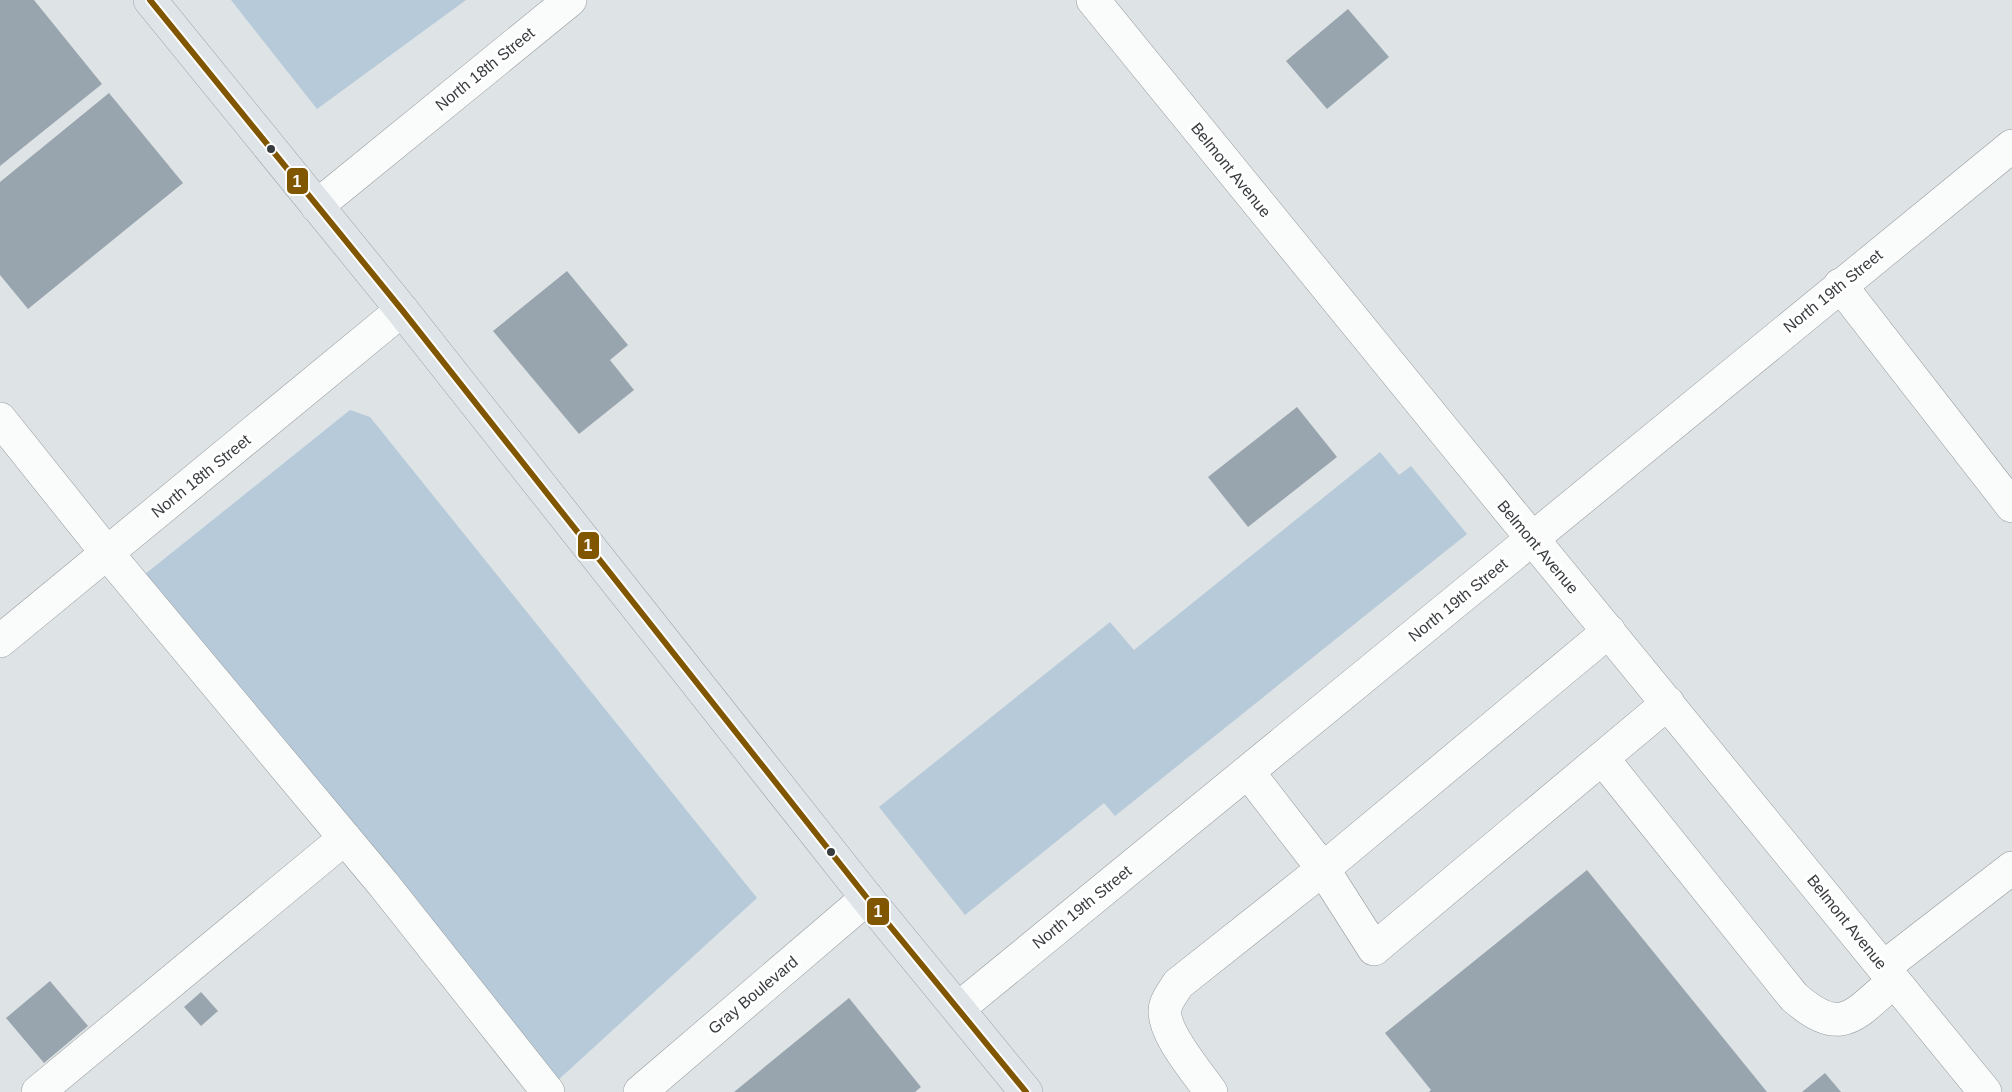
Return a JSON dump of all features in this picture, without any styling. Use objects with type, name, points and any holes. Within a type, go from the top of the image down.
[{"type":"main road","points":[[150,0],[402,310],[867,898],[1026,1092]]},
{"type":"street","name":"North 18th Street","points":[[317,206],[570,0]]},
{"type":"street","name":"Belmont Avenue","points":[[1094,0],[1531,540],[1668,702],[1985,1092]]},
{"type":"street","name":"North 19th Street","points":[[959,1008],[2012,146]]},
{"type":"street","points":[[1840,285],[2012,506]]},
{"type":"street","name":"North 18th Street","points":[[0,641],[402,310]]},
{"type":"street","points":[[0,419],[107,554],[345,838],[548,1092]]},
{"type":"street","points":[[1211,1092],[1178,1046],[1167,1024],[1165,1006],[1178,984],[1323,869],[1609,631]]},
{"type":"street","points":[[1248,772],[1323,869],[1374,949],[1668,702]]},
{"type":"street","points":[[1602,758],[1794,997],[1814,1013],[1837,1021],[1852,1016],[1889,974],[2012,868]]},
{"type":"street","points":[[38,1092],[345,838]]},
{"type":"street","name":"Gray Boulevard","points":[[640,1092],[867,898]]},
{"type":"shaded area","points":[[231,0],[466,0],[317,109]]},
{"type":"shaded area","points":[[350,410],[370,417],[757,898],[556,1082],[144,575]]},
{"type":"shaded area","points":[[1380,452],[1399,475],[1411,466],[1467,534],[1115,816],[1104,803],[965,915],[879,807],[1110,622],[1134,650]]},
{"type":"building","points":[[0,0],[34,0],[102,84],[0,166]]},
{"type":"building","points":[[1348,9],[1389,57],[1327,109],[1286,61]]},
{"type":"building","points":[[109,93],[183,183],[28,309],[0,275],[0,182]]},
{"type":"building","points":[[567,271],[628,345],[610,360],[634,390],[579,434],[493,331]]},
{"type":"building","points":[[1297,407],[1337,457],[1248,527],[1208,477]]},
{"type":"building","points":[[1587,870],[1767,1092],[1429,1092],[1431,1090],[1385,1033]]},
{"type":"building","points":[[50,981],[88,1026],[44,1063],[6,1018]]},
{"type":"building","points":[[201,992],[218,1011],[201,1026],[184,1007]]},
{"type":"building","points":[[849,998],[921,1087],[915,1092],[734,1092]]},
{"type":"building","points":[[1825,1073],[1841,1092],[1802,1092]]},
{"type":"transit line","name":"1","points":[[150,0],[402,310],[867,898],[1026,1092]]}]
